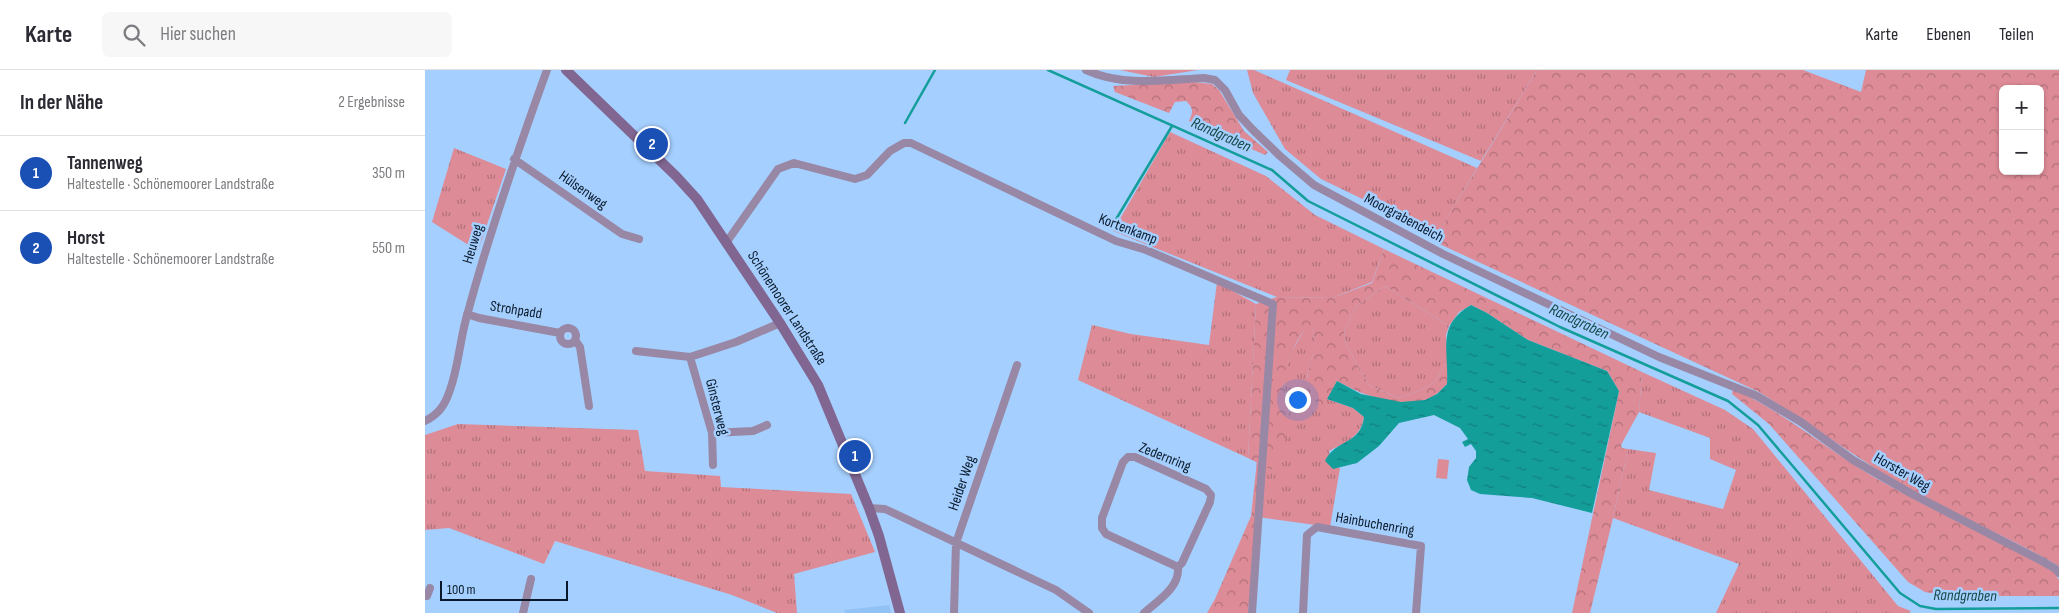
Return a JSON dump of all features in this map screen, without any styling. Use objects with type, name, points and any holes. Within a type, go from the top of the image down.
[{"type":"street","name":"Heuweg","points":[[425,421],[437,415],[450,390],[467,314],[514,159],[547,70]]},
{"type":"street","name":"Schönemoorer Landstraße","points":[[565,70],[647,147],[697,199],[781,323],[818,385],[869,508],[900,613]]},
{"type":"street","name":"Moorgrabendeich","points":[[1086,70],[1099,76],[1128,82],[1204,78],[1215,80],[1225,90],[1239,115],[1253,130],[1314,185],[1452,258],[1659,357],[1735,386]]},
{"type":"street","name":"Kortenkamp","points":[[727,243],[778,169],[794,163],[855,179],[867,175],[890,151],[904,143],[911,143],[1116,242],[1147,250],[1273,304],[1252,613]]},
{"type":"street","name":"Hülsenweg","points":[[514,159],[622,234],[639,239]]},
{"type":"street","name":"Strohpadd","points":[[467,314],[560,333],[564,329],[573,329],[576,333],[575,340],[580,347],[589,406]]},
{"type":"street","points":[[636,351],[690,357],[736,342],[781,323]]},
{"type":"street","name":"Ginsterweg","points":[[690,357],[712,433],[713,465]]},
{"type":"street","name":"Heider Weg","points":[[954,613],[956,543],[1017,365]]},
{"type":"street","name":"Horster Weg","points":[[1735,386],[1757,396],[1801,422],[1853,460],[1912,494],[2040,560],[2056,569],[2059,573]]},
{"type":"street","points":[[712,433],[753,431],[767,425]]},
{"type":"street","name":"Zedernring","points":[[1144,613],[1169,591],[1176,578],[1177,567],[1182,563],[1210,502],[1211,495],[1206,489],[1135,457],[1128,457],[1123,462],[1102,518],[1102,528],[1106,534],[1177,567]]},
{"type":"street","points":[[869,508],[885,508],[1056,590],[1089,613]]},
{"type":"street","name":"Hainbuchenring","points":[[1303,613],[1307,535],[1317,527],[1421,546],[1416,613]]},
{"type":"street","points":[[523,613],[531,579]]},
{"type":"street","points":[[425,596],[427,596],[430,588]]},
{"type":"shaded area","points":[[889,605],[891,613],[845,613],[844,610]]},
{"type":"green space","points":[[1120,70],[1198,70],[1154,77]]},
{"type":"green space","points":[[1247,70],[1254,70],[1477,168],[1437,235],[1321,179],[1285,149],[1253,93]]},
{"type":"green space","points":[[1290,70],[1537,70],[1481,161],[1286,80]]},
{"type":"green space","points":[[1537,70],[1803,70],[1861,92],[1866,70],[2059,70],[2059,566],[1913,491],[1759,392],[1433,241]]},
{"type":"green space","points":[[1193,82],[1212,84],[1219,90],[1244,131],[1268,152],[1265,155],[1189,121],[1192,111],[1186,101],[1175,102],[1169,113],[1115,92],[1113,86]]},
{"type":"green space","points":[[1170,132],[1266,176],[1315,215],[1384,249],[1372,282],[1332,298],[1277,297],[1113,231]]},
{"type":"green space","points":[[454,148],[506,169],[478,251],[432,222]]},
{"type":"green space","points":[[1384,249],[1642,372],[1639,412],[1621,445],[1622,448],[1628,449],[1590,613],[1572,613],[1619,391],[1607,371],[1528,340],[1487,313],[1471,305],[1459,312],[1449,326],[1385,286],[1356,306],[1344,331],[1346,345],[1369,385],[1398,398],[1416,392],[1435,382],[1445,364],[1448,366],[1447,384],[1431,398],[1414,402],[1379,399],[1337,381],[1324,406],[1315,402],[1307,389],[1314,338],[1312,328],[1304,330],[1296,343],[1287,365],[1285,388],[1289,422],[1284,441],[1272,470],[1248,458],[1256,304],[1277,297],[1332,298],[1372,283]]},
{"type":"green space","points":[[1217,282],[1256,304],[1248,458],[1078,380],[1092,325],[1131,334],[1209,345]]},
{"type":"green space","points":[[1385,286],[1449,326],[1446,335],[1448,366],[1445,364],[1435,382],[1416,392],[1398,398],[1369,385],[1346,345],[1344,331],[1356,306]]},
{"type":"green space","points":[[1312,327],[1315,345],[1307,377],[1327,399],[1353,408],[1364,417],[1360,429],[1352,438],[1329,451],[1333,468],[1340,468],[1330,527],[1251,516],[1257,461],[1272,470],[1290,407],[1285,390],[1284,374],[1291,353],[1304,330]]},
{"type":"green space","points":[[1642,372],[1725,410],[1753,429],[1898,606],[1911,611],[1909,613],[1716,613],[1739,564],[1613,518],[1628,449],[1656,453],[1649,490],[1723,509],[1736,470],[1710,459],[1710,438],[1639,412]]},
{"type":"green space","points":[[1733,389],[1770,408],[1872,476],[2054,572],[2059,580],[2059,596],[1948,596],[1925,592],[1908,582],[1769,424],[1732,394]]},
{"type":"green space","points":[[458,424],[638,430],[645,471],[720,476],[721,487],[851,494],[875,552],[794,574],[797,613],[777,613],[732,595],[555,541],[544,564],[449,528],[425,530],[425,435]]},
{"type":"green space","points":[[1438,459],[1449,460],[1447,479],[1436,478]]},
{"type":"green space","points":[[1251,516],[1257,517],[1248,613],[1207,613],[1215,599]]},
{"type":"water","points":[[1471,305],[1487,313],[1528,340],[1607,371],[1619,391],[1592,513],[1532,498],[1480,494],[1471,490],[1467,480],[1469,467],[1476,458],[1476,451],[1471,444],[1465,447],[1462,442],[1468,439],[1460,428],[1434,415],[1399,423],[1379,446],[1357,463],[1333,469],[1325,461],[1329,454],[1358,433],[1364,417],[1353,408],[1327,399],[1337,381],[1361,394],[1401,402],[1425,400],[1437,394],[1447,384],[1446,349],[1449,330],[1453,321],[1460,313]]},
{"type":"waterway","points":[[905,123],[935,70]]},
{"type":"waterway","name":"Randgraben","points":[[1048,70],[1272,170],[1308,201],[1560,327],[1728,401],[1758,425],[1900,593],[1920,606],[1936,609],[2059,608]]},
{"type":"waterway","points":[[1112,226],[1172,126]]},
{"type":"place","name":"Horst","points":[[652,144]]},
{"type":"place","name":"Tannenweg","points":[[855,456]]}]
